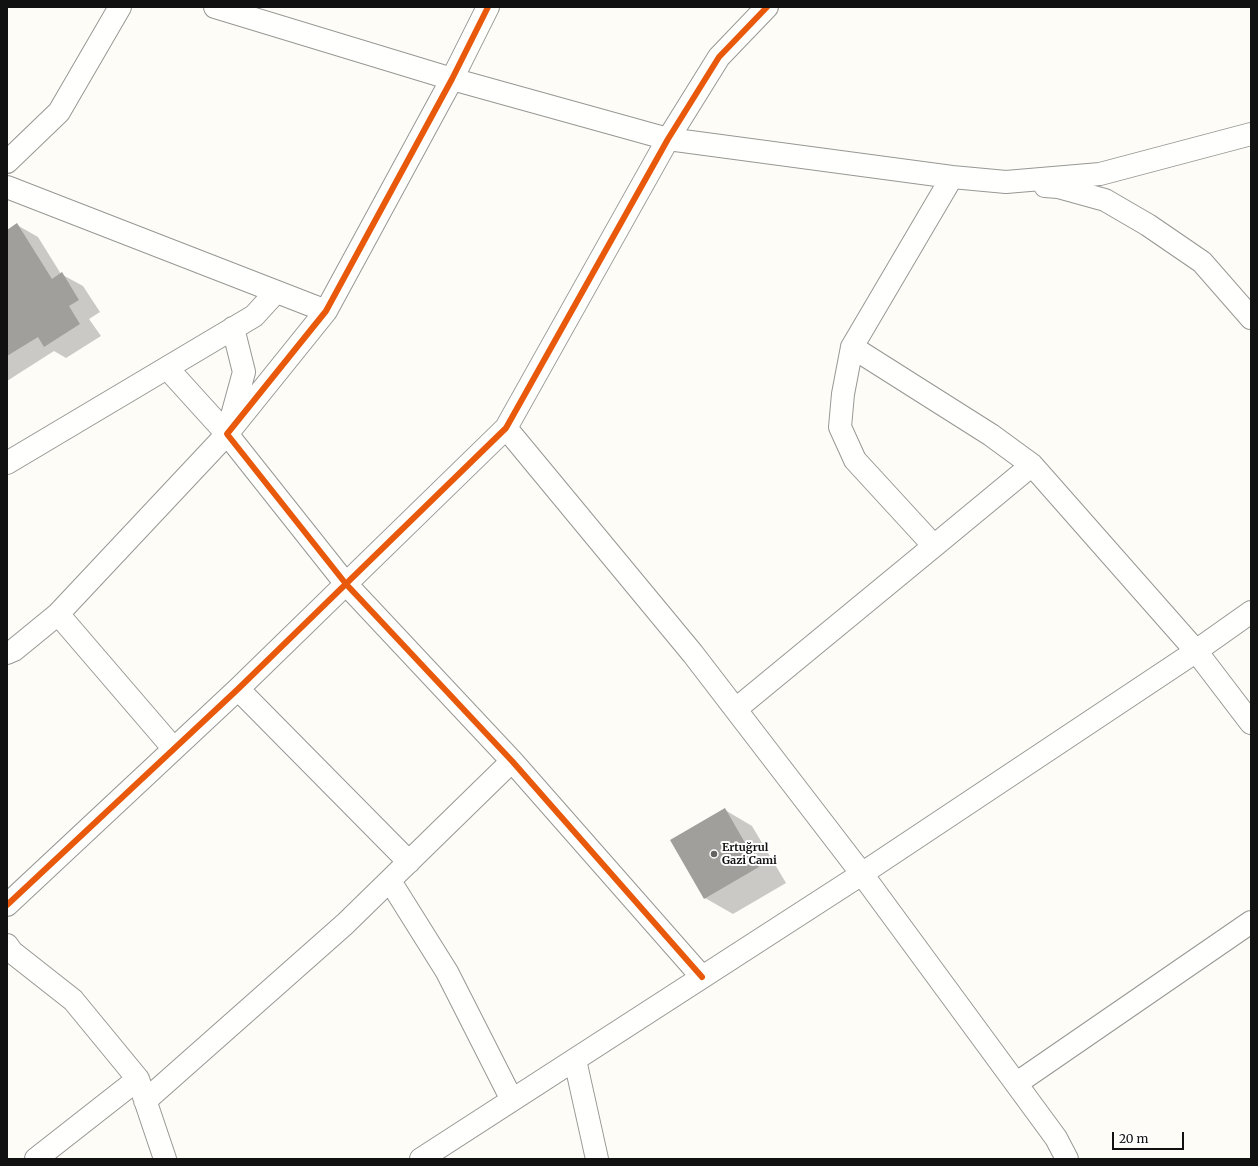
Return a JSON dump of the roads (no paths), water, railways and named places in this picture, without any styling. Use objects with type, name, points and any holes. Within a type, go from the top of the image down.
[{"type":"street","points":[[7,162],[59,112],[120,7]]},
{"type":"street","points":[[215,7],[452,79],[668,139],[952,177],[1058,187],[1105,200],[1148,225],[1202,262],[1251,318]]},
{"type":"street","points":[[7,653],[14,650],[58,614],[227,434],[326,311],[452,79],[488,7]]},
{"type":"street","points":[[7,905],[238,689],[506,428],[668,139],[719,58],[767,7]]},
{"type":"street","points":[[1006,182],[1100,174],[1251,134]]},
{"type":"street","points":[[934,546],[855,460],[840,427],[843,394],[852,347],[952,177]]},
{"type":"street","points":[[7,188],[326,311]]},
{"type":"street","points":[[7,463],[168,369],[254,316],[276,292]]},
{"type":"street","points":[[227,434],[244,372],[233,328]]},
{"type":"street","points":[[852,347],[991,435],[1032,466],[1196,651],[1251,724]]},
{"type":"street","points":[[168,369],[227,434],[346,584],[512,761],[702,977]]},
{"type":"street","points":[[506,428],[693,654],[736,709],[862,874],[1016,1083],[1056,1138],[1067,1159]]},
{"type":"street","points":[[736,709],[1032,466]]},
{"type":"street","points":[[421,1159],[862,874],[1196,651],[1251,612]]},
{"type":"street","points":[[58,614],[174,749]]},
{"type":"street","points":[[238,689],[409,862]]},
{"type":"street","points":[[145,1101],[346,924],[512,761]]},
{"type":"street","points":[[390,881],[447,972],[512,1100]]},
{"type":"street","points":[[1016,1083],[1251,922]]},
{"type":"street","points":[[9,951],[73,1000],[138,1080],[165,1159]]},
{"type":"street","points":[[575,1060],[597,1159]]},
{"type":"street","points":[[36,1159],[138,1080]]},
{"type":"place","name":"Ertuğrul Gazi Cami","points":[[714,854]]}]
